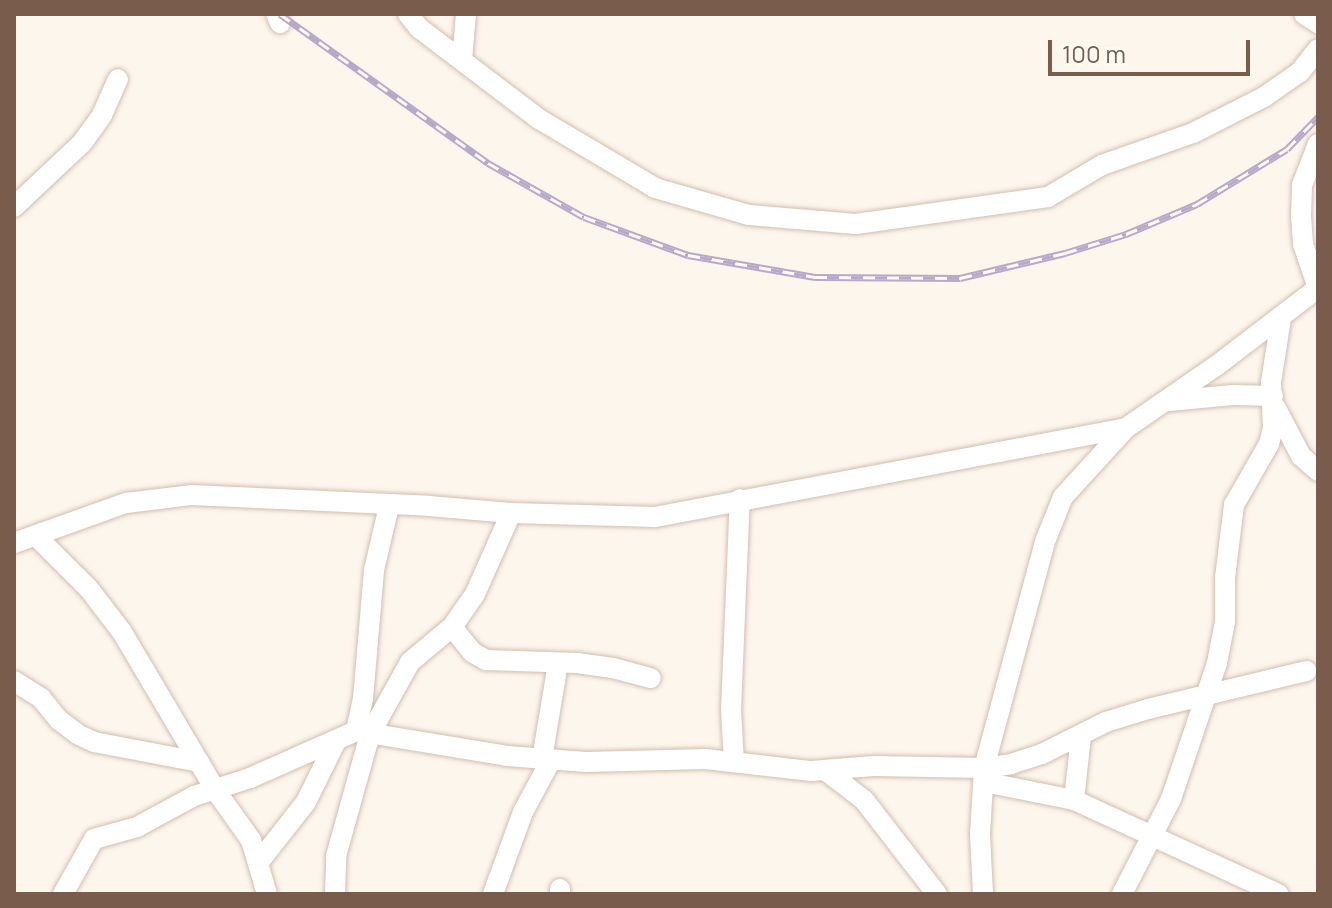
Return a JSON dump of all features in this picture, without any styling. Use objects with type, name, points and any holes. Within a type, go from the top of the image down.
[{"type":"street","points":[[408,14],[419,28],[539,119],[655,188],[749,215],[856,224],[1048,197],[1102,165],[1193,133],[1243,108],[1300,72],[1318,49]]},
{"type":"street","points":[[462,60],[466,14]]},
{"type":"street","points":[[1304,14],[1318,23]]},
{"type":"street","points":[[14,207],[82,143],[102,115],[118,79]]},
{"type":"street","points":[[983,894],[980,834],[984,775],[1046,539],[1063,497],[1126,428],[1281,319],[1318,288],[1303,244],[1301,216],[1302,185],[1318,144]]},
{"type":"street","points":[[1122,894],[1171,799],[1206,696],[1225,622],[1225,578],[1234,505],[1269,444],[1276,413],[1271,382],[1281,319]]},
{"type":"street","points":[[1163,402],[1233,395],[1273,400]]},
{"type":"street","points":[[1273,400],[1301,456],[1318,471]]},
{"type":"street","points":[[14,543],[88,514],[126,503],[191,495],[511,513],[655,517],[1126,428]]},
{"type":"street","points":[[734,762],[731,695],[740,499]]},
{"type":"street","points":[[335,894],[336,856],[363,732],[374,570],[389,506]]},
{"type":"street","points":[[363,732],[410,662],[452,627],[475,594],[511,513]]},
{"type":"street","points":[[36,536],[111,616],[216,791],[251,840],[267,894]]},
{"type":"street","points":[[452,627],[472,652],[486,660],[613,668],[651,678]]},
{"type":"street","points":[[493,894],[546,759],[558,663]]},
{"type":"street","points":[[984,775],[1081,737],[1106,722],[1306,671]]},
{"type":"street","points":[[14,681],[41,698],[69,727],[94,742],[199,762]]},
{"type":"street","points":[[63,894],[94,839],[120,833],[194,796],[216,791],[363,732],[546,759],[734,762],[765,768],[825,770],[874,766],[984,775],[1074,800],[1278,894]]},
{"type":"street","points":[[1074,800],[1081,737]]},
{"type":"street","points":[[258,863],[306,802],[336,741]]},
{"type":"street","points":[[825,770],[864,800],[937,894]]},
{"type":"railway","points":[[280,14],[488,163],[584,217],[688,255],[815,277],[960,278],[1065,253],[1126,234],[1197,204],[1287,149],[1318,117]]}]
